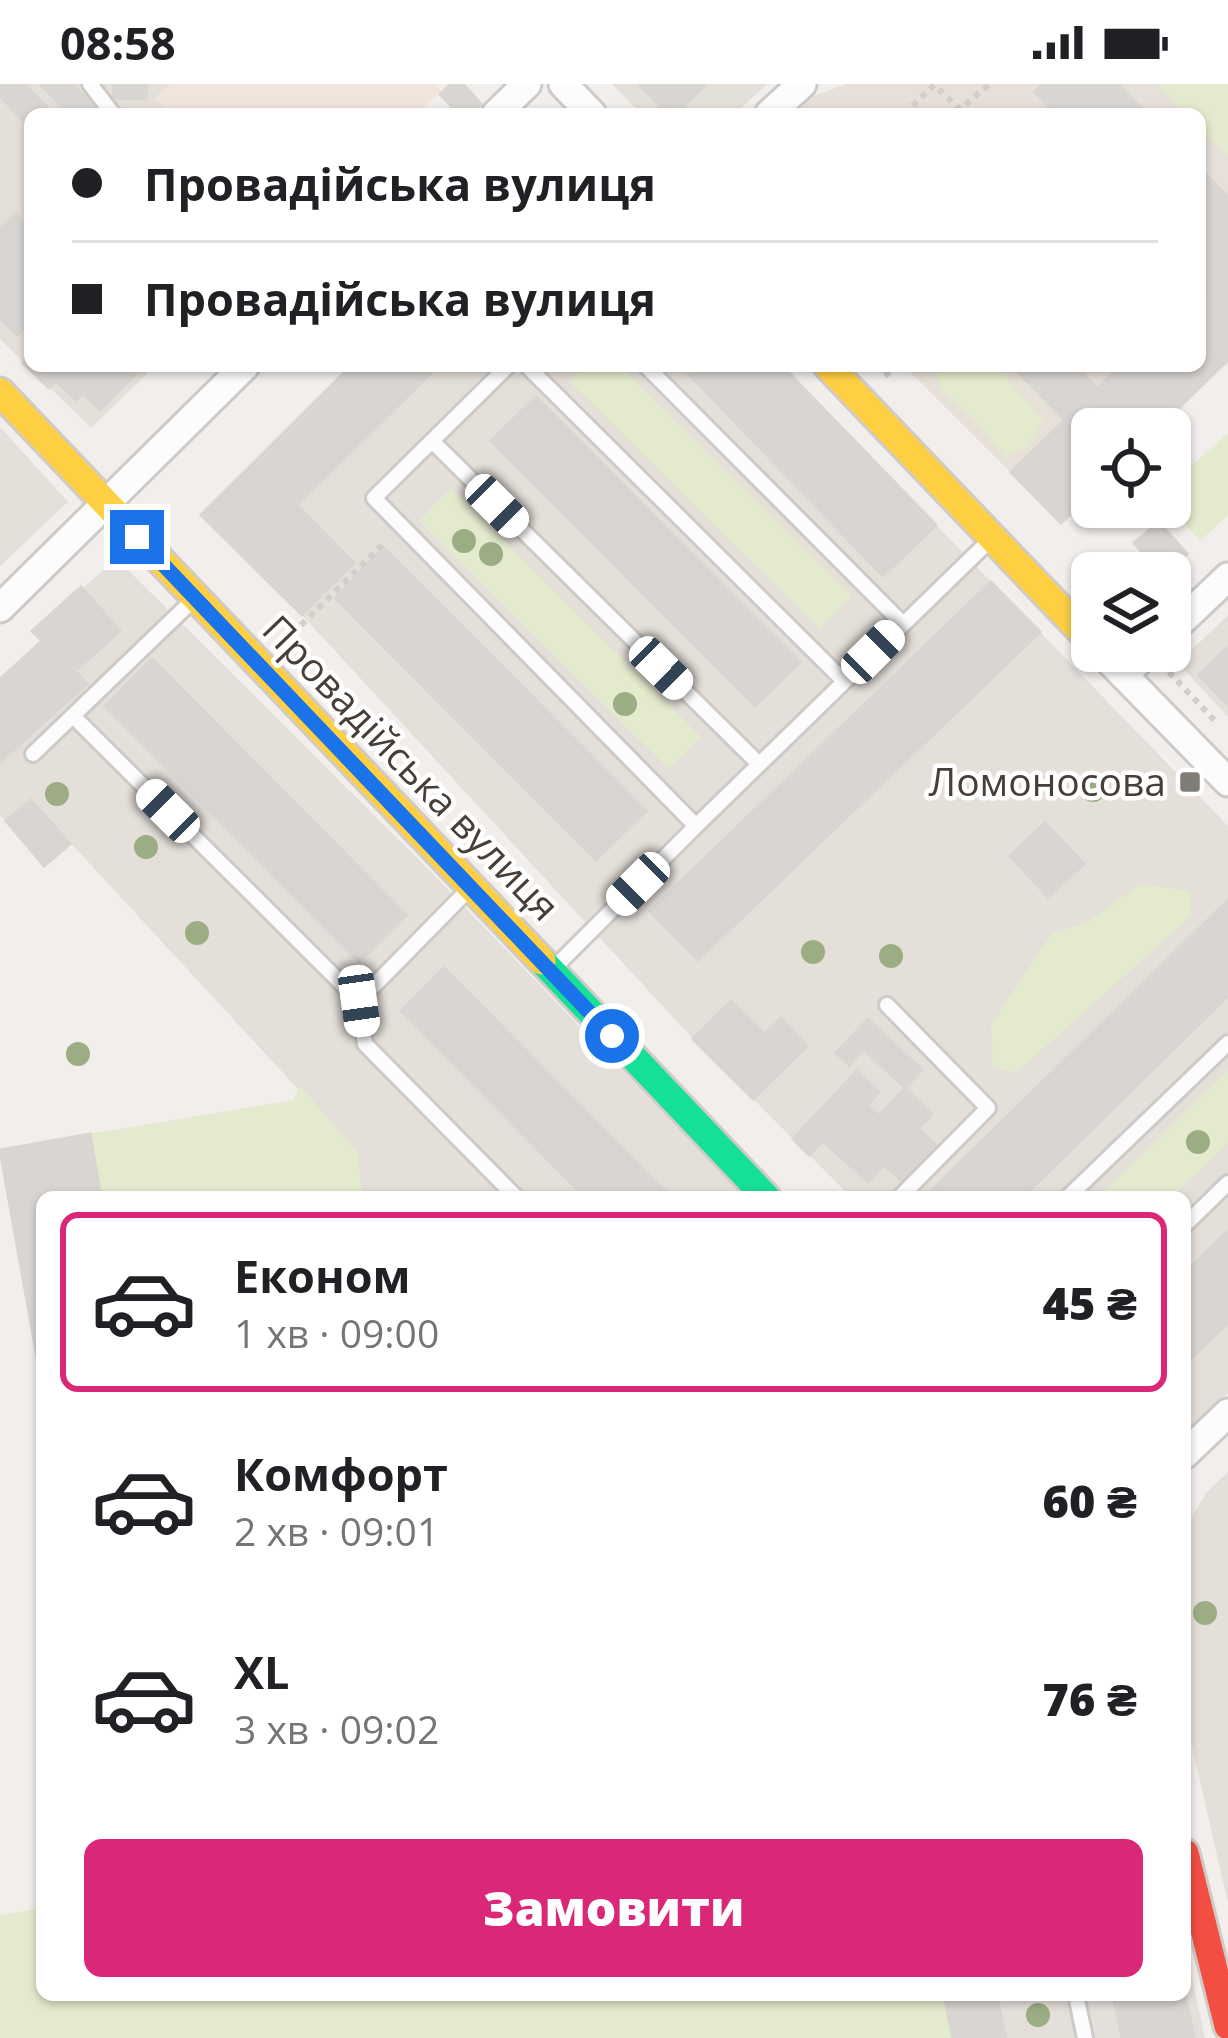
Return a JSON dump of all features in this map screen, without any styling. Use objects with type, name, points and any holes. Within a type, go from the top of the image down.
[{"type":"street","points":[[502,108],[526,84]]},
{"type":"street","points":[[563,84],[586,108]]},
{"type":"street","points":[[776,108],[802,84]]},
{"type":"street","points":[[0,608],[238,372]]},
{"type":"street","points":[[834,372],[1071,620]]},
{"type":"street","name":"Провадійська вулиця","points":[[0,392],[760,1191]]},
{"type":"street","points":[[1191,612],[1228,577]]},
{"type":"street","points":[[1121,672],[1228,782]]},
{"type":"street","points":[[1124,675],[1129,672]]},
{"type":"street","points":[[1191,1448],[1228,1413]]},
{"type":"street","points":[[1191,1877],[1228,2026]]},
{"type":"lane","points":[[90,84],[108,108]]},
{"type":"lane","points":[[502,372],[374,498],[696,826]]},
{"type":"lane","points":[[533,372],[844,681]]},
{"type":"lane","points":[[652,372],[902,623]]},
{"type":"lane","points":[[432,441],[759,764]]},
{"type":"lane","points":[[551,971],[992,538]]},
{"type":"lane","points":[[33,754],[196,598]]},
{"type":"lane","points":[[73,716],[359,1001],[365,1044],[510,1191]]},
{"type":"lane","points":[[359,1001],[471,888]]},
{"type":"lane","points":[[887,1005],[988,1108],[906,1191]]},
{"type":"lane","points":[[1074,1191],[1228,1042]]},
{"type":"lane","points":[[1191,1219],[1228,1183]]},
{"type":"lane","points":[[1077,2001],[1085,2038]]},
{"type":"path","points":[[961,108],[990,84]]},
{"type":"path","points":[[910,108],[934,85],[959,108]]},
{"type":"path","points":[[885,376],[889,372]]},
{"type":"path","points":[[260,666],[402,525]]},
{"type":"path","points":[[1169,672],[1228,736]]},
{"type":"shaded area","points":[[0,84],[170,84],[155,98],[164,108],[24,108],[24,362],[0,339]]},
{"type":"shaded area","points":[[170,84],[435,84],[441,91],[423,108],[164,108],[155,98]]},
{"type":"shaded area","points":[[612,84],[767,84],[741,108],[635,108]]},
{"type":"shaded area","points":[[847,84],[1228,84],[1228,360],[1179,408],[1071,408],[1071,513],[1061,523],[910,372],[1206,372],[1206,108],[794,108],[804,99]]},
{"type":"shaded area","points":[[34,372],[149,372],[91,428]]},
{"type":"shaded area","points":[[345,372],[788,372],[1071,664],[1071,672],[1079,672],[1228,826],[1228,1393],[1191,1429],[1191,1191],[845,1191],[693,1039],[302,615],[201,515]]},
{"type":"shaded area","points":[[0,427],[68,502],[0,566]]},
{"type":"shaded area","points":[[117,559],[429,870],[738,1191],[361,1191],[357,1153],[31,800],[6,821],[0,816],[0,679],[41,642],[32,631]]},
{"type":"shaded area","points":[[1228,615],[1228,717],[1186,672],[1191,672],[1191,651]]},
{"type":"shaded area","points":[[1228,1472],[1228,1903],[1191,1742],[1191,1519],[1206,1493]]},
{"type":"shaded area","points":[[1191,1974],[1205,2038],[1006,2038],[998,2001],[1191,2001]]},
{"type":"green space","points":[[1157,84],[1228,84],[1228,157],[1206,134],[1206,108],[1180,108]]},
{"type":"green space","points":[[578,372],[626,372],[852,596],[820,629],[569,381]]},
{"type":"green space","points":[[937,372],[1001,372],[1043,420],[1027,447],[1006,458],[976,421],[941,390]]},
{"type":"green space","points":[[1228,433],[1228,515],[1200,541],[1188,528],[1191,466]]},
{"type":"green space","points":[[451,488],[701,737],[669,769],[419,521]]},
{"type":"green space","points":[[1141,884],[1191,891],[1191,916],[1016,1073],[993,1067],[991,1025],[1051,934],[1087,922]]},
{"type":"green space","points":[[1228,1070],[1228,1143],[1178,1191],[1104,1191]]},
{"type":"green space","points":[[300,1086],[358,1153],[361,1191],[100,1191],[90,1134],[293,1100]]},
{"type":"green space","points":[[36,1909],[36,2001],[997,2001],[1006,2038],[0,2038],[0,1915]]},
{"type":"building","points":[[0,84],[24,84],[47,108],[24,108],[24,122],[0,96]]},
{"type":"building","points":[[40,84],[72,84],[96,108],[64,108]]},
{"type":"building","points":[[114,84],[147,84],[146,99],[113,98]]},
{"type":"building","points":[[451,84],[463,84],[481,104],[451,108],[440,94]]},
{"type":"building","points":[[639,84],[706,84],[682,108],[662,108]]},
{"type":"building","points":[[1043,84],[1118,84],[1141,108],[1050,108],[1035,92]]},
{"type":"building","points":[[1206,174],[1228,197],[1228,360],[1179,408],[1071,408],[1071,513],[1061,523],[1011,472],[1065,420],[1018,372],[1082,372],[1097,388],[1114,372],[1206,372]]},
{"type":"building","points":[[15,214],[24,224],[24,329],[17,335],[0,318],[0,229]]},
{"type":"building","points":[[32,372],[137,372],[100,410],[83,393],[76,400],[56,381],[49,388]]},
{"type":"building","points":[[345,372],[432,372],[297,505],[354,563],[302,615],[201,515]]},
{"type":"building","points":[[687,372],[788,372],[936,525],[883,576]]},
{"type":"building","points":[[536,397],[800,662],[755,706],[491,441]]},
{"type":"building","points":[[1152,528],[1164,528],[1185,552],[1142,552],[1134,543]]},
{"type":"building","points":[[384,548],[646,811],[596,860],[335,598]]},
{"type":"building","points":[[991,582],[1040,632],[698,960],[650,911]]},
{"type":"building","points":[[81,587],[120,631],[75,671],[87,684],[0,762],[0,679],[42,641],[32,631]]},
{"type":"building","points":[[1228,647],[1228,705],[1199,675]]},
{"type":"building","points":[[152,659],[406,915],[359,962],[105,706]]},
{"type":"building","points":[[31,800],[70,844],[44,866],[6,821]]},
{"type":"building","points":[[1045,823],[1084,864],[1048,897],[1010,856]]},
{"type":"building","points":[[1228,900],[1228,996],[1029,1191],[931,1191]]},
{"type":"building","points":[[444,968],[665,1191],[579,1191],[401,1011]]},
{"type":"building","points":[[731,1001],[765,1034],[781,1018],[807,1046],[753,1099],[693,1039]]},
{"type":"building","points":[[868,1019],[922,1070],[905,1088],[863,1049],[849,1065],[836,1053]]},
{"type":"building","points":[[857,1071],[879,1092],[867,1105],[879,1116],[905,1088],[932,1114],[868,1182],[823,1141],[809,1155],[793,1139]]},
{"type":"building","points":[[918,1128],[936,1145],[902,1181],[884,1165]]},
{"type":"building","points":[[90,1134],[100,1191],[36,1191],[36,1351],[0,1150]]},
{"type":"building","points":[[1228,1231],[1228,1323],[1191,1359],[1191,1266]]},
{"type":"building","points":[[945,2001],[997,2001],[1006,2038],[953,2038]]},
{"type":"building","points":[[1114,2001],[1186,2001],[1194,2038],[1122,2038]]},
{"type":"traffic: fast","points":[[542,961],[760,1191]]},
{"type":"traffic: slow","points":[[834,372],[1071,620]]},
{"type":"traffic: slow","points":[[0,392],[542,961]]},
{"type":"traffic: jam","points":[[1191,1877],[1228,2026]]},
{"type":"place","name":"Ломоносова","points":[[1190,782]]},
{"type":"route","points":[[137,537],[612,1036]]}]
